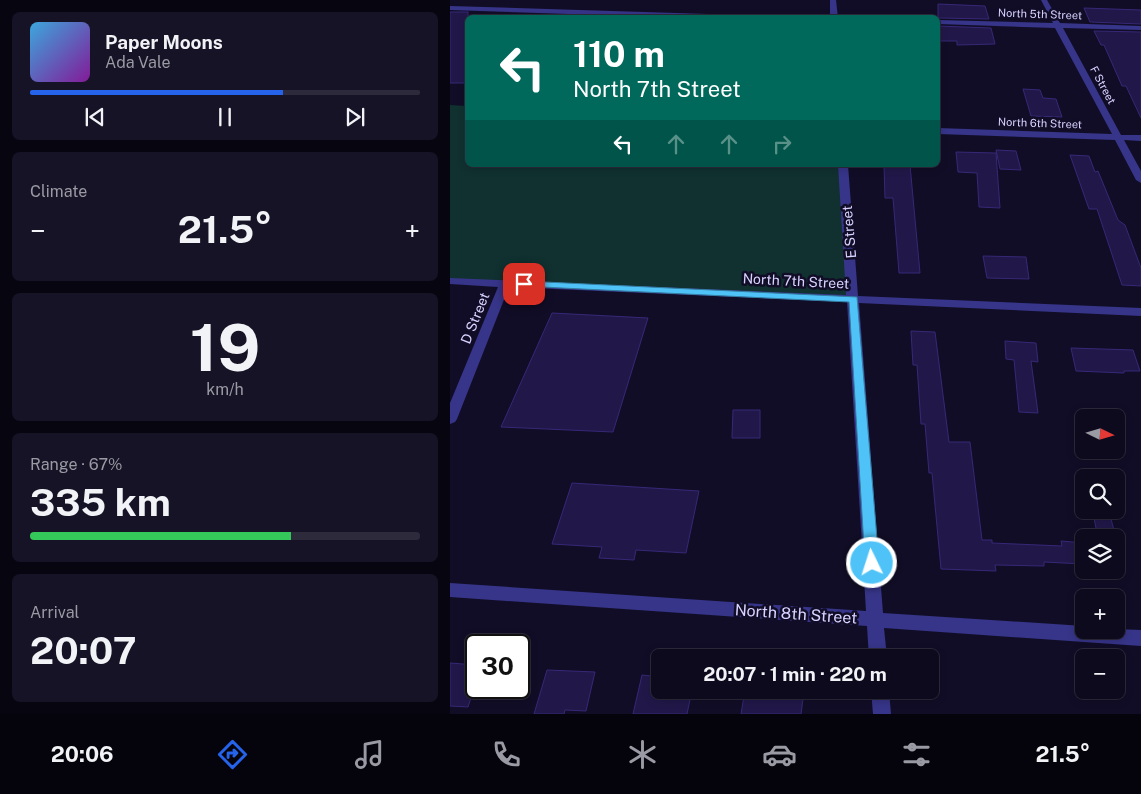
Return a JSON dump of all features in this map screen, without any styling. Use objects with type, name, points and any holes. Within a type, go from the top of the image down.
[{"type":"street","points":[[833,0],[834,15]]},
{"type":"street","name":"F Street","points":[[1044,0],[1141,180]]},
{"type":"street","points":[[450,8],[617,9],[723,15]]},
{"type":"street","name":"North 5th Street","points":[[940,22],[1141,28]]},
{"type":"street","name":"North 6th Street","points":[[940,131],[1141,138]]},
{"type":"street","name":"E Street","points":[[843,167],[878,649]]},
{"type":"street","name":"North 7th Street","points":[[450,281],[1141,312]]},
{"type":"street","name":"D Street","points":[[450,419],[505,283]]},
{"type":"street","name":"North 8th Street","points":[[450,590],[1141,638]]},
{"type":"street","points":[[881,699],[882,714]]},
{"type":"green space","points":[[450,105],[465,106],[465,167],[839,167],[849,299],[450,281]]},
{"type":"building","points":[[938,4],[985,6],[989,19],[940,18],[940,15],[938,15]]},
{"type":"building","points":[[1084,8],[1141,10],[1141,24],[1090,22]]},
{"type":"building","points":[[450,12],[468,12],[468,15],[465,15],[465,83],[450,83]]},
{"type":"building","points":[[940,26],[991,28],[995,44],[957,45],[957,41],[940,41]]},
{"type":"building","points":[[1094,31],[1141,32],[1141,118],[1126,86],[1122,86],[1104,45],[1101,45]]},
{"type":"building","points":[[1023,89],[1040,90],[1043,98],[1056,99],[1062,117],[1031,116]]},
{"type":"building","points":[[996,150],[1016,151],[1021,170],[1000,169]]},
{"type":"building","points":[[956,152],[996,153],[1000,208],[979,207],[977,173],[958,172]]},
{"type":"building","points":[[1070,155],[1089,156],[1095,172],[1098,171],[1118,220],[1125,225],[1141,268],[1141,286],[1122,285],[1097,209],[1089,209]]},
{"type":"building","points":[[884,167],[910,167],[920,273],[899,273],[893,198],[885,198]]},
{"type":"building","points":[[983,256],[1026,257],[1029,279],[987,278]]},
{"type":"building","points":[[552,313],[648,318],[613,432],[501,427]]},
{"type":"building","points":[[911,331],[935,332],[949,442],[970,442],[982,540],[992,540],[992,543],[1062,546],[1061,541],[1075,542],[1075,564],[1044,562],[1044,566],[995,565],[996,571],[941,569],[932,473],[929,473],[925,424],[921,424],[917,365],[913,365]]},
{"type":"building","points":[[1005,341],[1036,343],[1038,362],[1031,361],[1038,413],[1019,412],[1014,360],[1006,359]]},
{"type":"building","points":[[1071,348],[1133,350],[1140,371],[1124,371],[1124,373],[1076,371]]},
{"type":"building","points":[[733,410],[760,410],[760,438],[732,438]]},
{"type":"building","points":[[572,483],[699,491],[686,553],[636,550],[634,560],[599,558],[602,547],[552,544]]},
{"type":"building","points":[[1094,519],[1111,519],[1114,529],[1096,529]]},
{"type":"building","points":[[450,663],[465,664],[465,699],[471,699],[468,707],[450,706]]},
{"type":"building","points":[[547,670],[595,672],[586,711],[565,710],[564,714],[534,714]]},
{"type":"building","points":[[642,675],[651,676],[651,699],[690,699],[687,714],[633,714]]},
{"type":"building","points":[[744,699],[803,699],[801,714],[741,714]]},
{"type":"route","points":[[524,284],[854,299],[872,563]]}]
